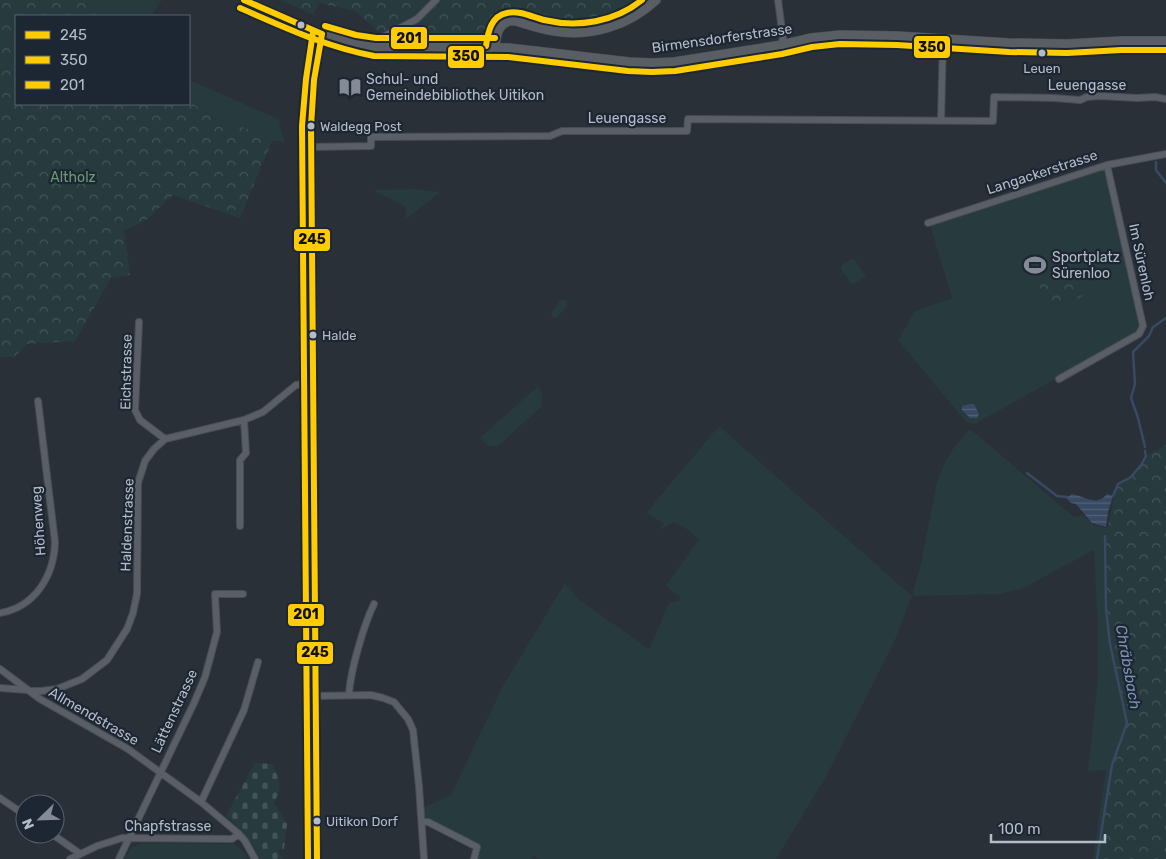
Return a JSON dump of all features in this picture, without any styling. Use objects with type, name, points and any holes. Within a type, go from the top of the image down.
[{"type":"main road","name":"Birmensdorferstrasse","points":[[244,0],[322,34],[354,44],[374,47],[528,50],[629,62],[674,62],[781,45],[811,38],[840,35],[1009,43],[1093,43],[1121,40],[1166,41]]},
{"type":"main road","points":[[495,48],[497,31],[502,24],[508,21],[516,21],[553,31],[585,32],[604,29],[624,22],[656,0]]},
{"type":"main road","points":[[317,859],[311,147],[312,103],[317,55],[322,34]]},
{"type":"street","points":[[374,47],[377,40],[417,19],[436,0]]},
{"type":"street","points":[[778,0],[781,45]]},
{"type":"street","points":[[941,120],[943,39]]},
{"type":"street","name":"Leuengasse","points":[[311,147],[371,146],[371,137],[550,136],[562,131],[687,131],[688,119],[993,121],[994,97],[1080,100],[1100,96],[1156,97],[1166,99]]},
{"type":"street","name":"Langackerstrasse","points":[[928,222],[1107,164],[1166,154]]},
{"type":"street","name":"Im Sürenloh","points":[[1059,379],[1139,334],[1143,326],[1107,164]]},
{"type":"street","name":"Eichstrasse","points":[[139,322],[135,410],[140,420],[165,439]]},
{"type":"street","points":[[165,439],[244,420],[263,412],[296,385],[313,383]]},
{"type":"street","name":"Höhenweg","points":[[0,613],[20,606],[38,593],[54,561],[55,542],[38,401]]},
{"type":"street","points":[[240,526],[240,460],[246,453],[244,420]]},
{"type":"street","name":"Haldenstrasse","points":[[0,688],[41,691],[57,689],[82,680],[107,660],[126,629],[133,613],[137,594],[138,483],[145,461],[165,439]]},
{"type":"street","name":"Lättenstrasse","points":[[119,859],[194,703],[212,654],[218,627],[215,621],[216,594],[243,594]]},
{"type":"street","points":[[350,695],[350,683],[368,616],[374,604]]},
{"type":"street","points":[[201,802],[244,710],[258,662]]},
{"type":"street","name":"Allmendstrasse","points":[[0,669],[25,689],[128,749],[201,802],[246,841],[255,859]]},
{"type":"street","points":[[316,696],[371,695],[394,702],[408,719],[413,730],[424,859]]},
{"type":"street","points":[[0,798],[15,808]]},
{"type":"street","points":[[422,822],[428,822],[477,847],[474,859]]},
{"type":"street","name":"Chapfstrasse","points":[[70,859],[79,853],[114,840],[130,837],[232,839],[239,834]]},
{"type":"street","points":[[65,843],[79,853]]},
{"type":"green space","name":"Altholz","points":[[0,0],[88,0],[102,15],[15,15],[15,105],[190,105],[190,102],[208,114],[260,134],[259,139],[272,141],[240,218],[173,195],[144,222],[124,230],[130,275],[111,278],[75,341],[27,344],[14,357],[0,357]]},
{"type":"green space","points":[[88,0],[162,0],[152,15],[102,15]]},
{"type":"green space","points":[[281,0],[631,0],[641,12],[585,32],[516,21],[497,31],[486,28],[479,34],[472,36],[388,40],[355,11],[319,3],[313,15]]},
{"type":"green space","points":[[190,80],[279,119],[285,142],[259,139],[260,134],[208,114],[190,102]]},
{"type":"green space","name":"Sportplatz Sürenloo","points":[[1099,170],[1106,174],[1141,326],[1138,333],[975,424],[966,422],[898,340],[915,311],[952,298],[930,225]]},
{"type":"green space","points":[[414,189],[440,192],[405,220],[406,207],[373,190]]},
{"type":"green space","points":[[853,258],[866,276],[852,285],[841,269],[842,265]]},
{"type":"green space","points":[[1079,272],[1087,291],[1080,298],[1045,307],[1039,283]]},
{"type":"green space","points":[[560,300],[566,300],[567,306],[557,318],[552,318],[551,314]]},
{"type":"green space","points":[[538,386],[542,394],[542,406],[498,446],[488,446],[480,438]]},
{"type":"green space","points":[[719,426],[912,596],[894,642],[827,775],[776,859],[540,859],[534,855],[530,859],[474,859],[477,847],[422,822],[421,809],[451,795],[503,686],[565,583],[578,599],[649,649],[669,603],[679,601],[680,597],[666,586],[699,539],[674,522],[662,529],[663,524],[660,521],[646,513]]},
{"type":"green space","points":[[970,429],[1074,517],[1083,515],[1093,525],[1106,528],[1106,609],[1110,644],[1127,723],[1112,765],[1097,859],[1093,859],[1106,770],[1088,771],[1098,678],[1094,550],[1024,588],[1000,594],[912,596],[921,564],[937,482],[944,464],[953,449]]},
{"type":"green space","points":[[1166,445],[1166,859],[1097,859],[1112,765],[1127,723],[1110,644],[1106,609],[1106,528],[1108,527],[1113,496],[1118,484],[1131,477],[1146,456]]},
{"type":"green space","points":[[255,763],[272,764],[279,779],[279,792],[274,803],[287,824],[284,849],[277,850],[283,859],[260,859],[250,841],[226,816]]},
{"type":"green space","points":[[145,843],[234,844],[240,848],[248,859],[124,859],[132,847]]},
{"type":"water","points":[[974,404],[979,414],[977,418],[970,418],[962,410],[962,406]]},
{"type":"water","points":[[1072,494],[1090,500],[1099,500],[1107,494],[1113,496],[1106,527],[1092,523],[1076,504],[1071,503],[1066,498]]},
{"type":"waterway","points":[[1156,162],[1156,170],[1166,183]]},
{"type":"waterway","points":[[1145,447],[1131,398],[1135,384],[1133,352],[1149,336],[1153,327],[1166,318]]},
{"type":"waterway","points":[[1113,496],[1118,484],[1131,477],[1141,465],[1146,456],[1145,451]]},
{"type":"waterway","points":[[1027,473],[1057,496],[1067,497]]},
{"type":"waterway","name":"Chräbsbach","points":[[1097,859],[1112,765],[1127,723],[1110,644],[1106,609],[1105,536]]},
{"type":"transit line","name":"245","points":[[244,0],[322,34]]},
{"type":"transit line","name":"201","points":[[486,46],[491,25],[497,17],[507,13],[521,13],[557,22],[583,23],[620,14],[642,0]]},
{"type":"transit line","name":"350","points":[[240,8],[322,42],[374,56],[508,57],[628,71],[675,71],[782,54],[812,47],[840,44],[897,45],[1009,52],[1067,53],[1166,50]]},
{"type":"transit line","name":"201","points":[[325,26],[356,35],[376,38],[495,38]]},
{"type":"transit line","name":"201","points":[[308,859],[302,126],[313,32]]},
{"type":"transit line","name":"245","points":[[317,859],[311,126],[314,80],[322,34]]},
{"type":"place","name":"Leuen","points":[[1042,53]]},
{"type":"place","name":"Schul- und Gemeindebibliothek Uitikon","points":[[350,87]]},
{"type":"place","name":"Waldegg Post","points":[[311,126]]},
{"type":"place","name":"Sportplatz Sürenloo","points":[[1035,265]]},
{"type":"place","name":"Halde","points":[[313,335]]},
{"type":"place","name":"Uitikon Dorf","points":[[317,821]]}]
